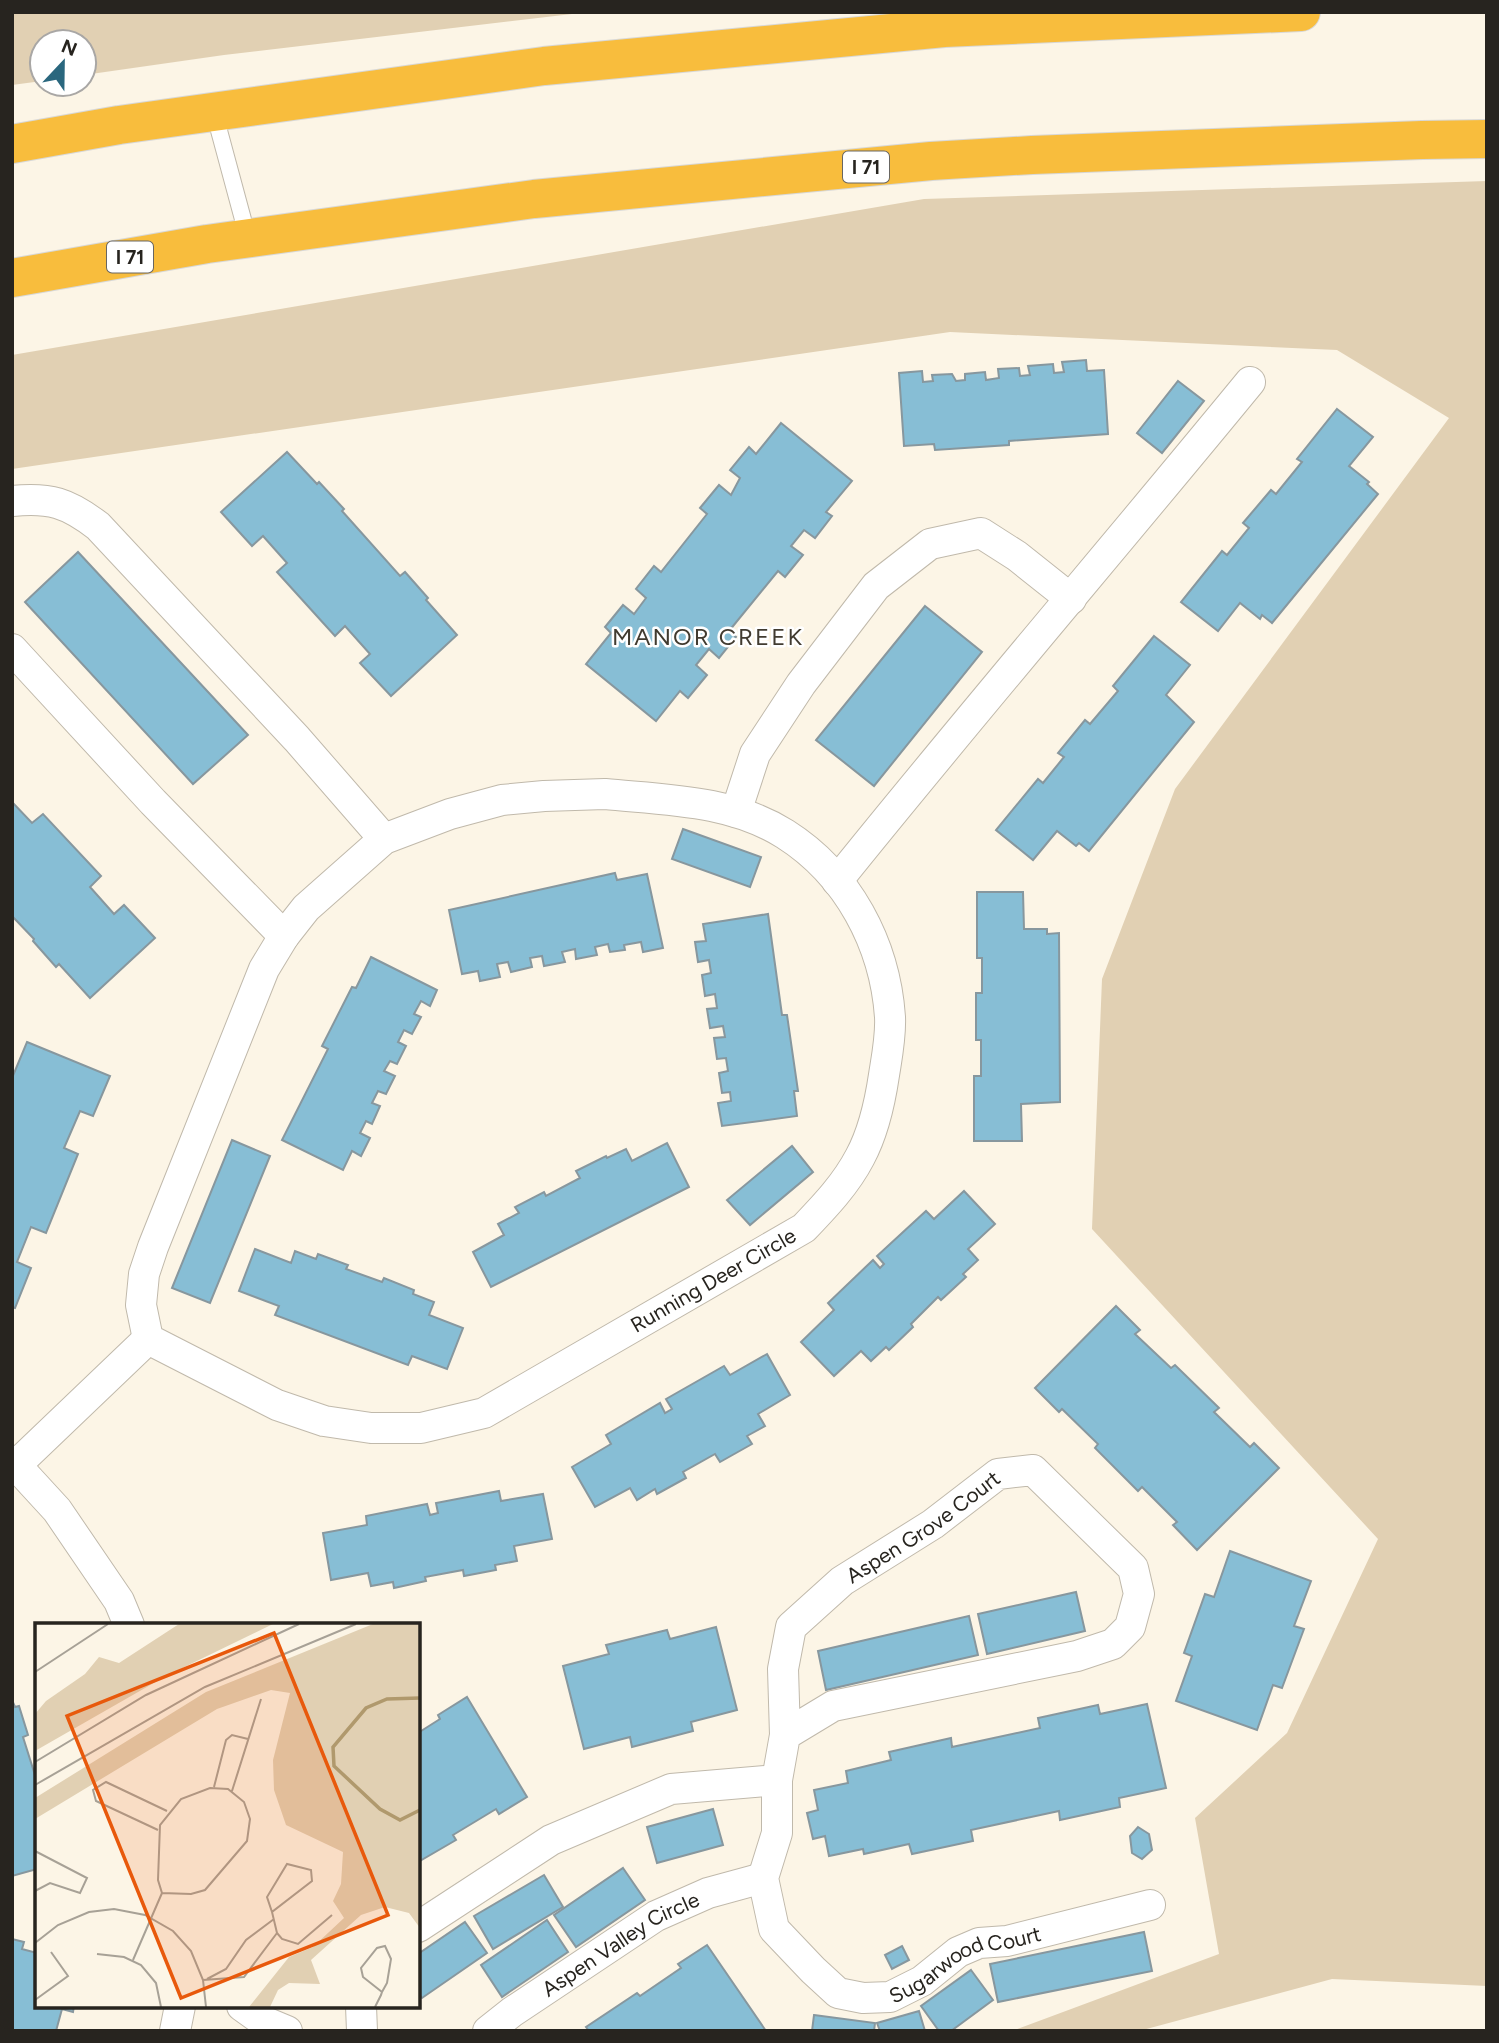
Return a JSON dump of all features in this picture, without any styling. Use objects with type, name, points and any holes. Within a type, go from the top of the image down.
[{"type":"highway","points":[[12,144],[118,125],[544,66],[944,28],[1301,12]]},
{"type":"highway","name":"I 71","points":[[12,278],[248,239],[534,199],[930,161],[1487,139]]},
{"type":"street","points":[[837,881],[1250,382]]},
{"type":"street","points":[[12,502],[32,499],[55,502],[76,509],[98,526],[288,729],[384,839]]},
{"type":"street","points":[[736,812],[755,754],[801,684],[876,586],[930,544],[981,533],[1017,556],[1071,599]]},
{"type":"street","points":[[12,649],[153,802],[284,936]]},
{"type":"street","name":"Running Deer Circle","points":[[605,794],[710,804],[746,815],[785,834],[820,861],[849,895],[872,936],[885,978],[890,1019],[881,1101],[861,1156],[833,1198],[804,1228],[484,1413],[421,1428],[371,1428],[324,1421],[277,1405],[148,1339],[141,1305],[144,1274],[153,1247],[264,969],[284,936],[306,908],[384,839],[450,814],[502,800],[544,796],[605,794]]},
{"type":"street","points":[[128,1623],[119,1601],[57,1510],[14,1465],[148,1339]]},
{"type":"street","name":"Aspen Grove Court","points":[[763,1878],[777,1833],[778,1780],[785,1735],[783,1668],[791,1627],[842,1581],[933,1524],[998,1474],[1033,1470],[1133,1568],[1139,1594],[1130,1627],[1114,1644],[1077,1656],[833,1706],[785,1735]]},
{"type":"street","points":[[420,1926],[551,1840],[671,1789],[778,1780]]},
{"type":"street","name":"Sugarwood Court","points":[[763,1878],[775,1929],[838,1993],[863,1998],[890,1997],[922,1981],[958,1952],[979,1943],[1007,1941],[1150,1905]]},
{"type":"street","name":"Aspen Valley Circle","points":[[488,2031],[512,2012],[656,1916],[708,1893],[763,1878]]},
{"type":"street","points":[[175,2031],[180,2008]]},
{"type":"street","points":[[245,2008],[263,2021],[287,2031]]},
{"type":"street","points":[[361,2008],[362,2031]]},
{"type":"lane","points":[[214,112],[248,239]]},
{"type":"shaded area","points":[[12,12],[589,12],[224,55],[98,73],[98,28],[28,28],[28,83],[12,85]]},
{"type":"shaded area","points":[[1487,181],[1487,1986],[1332,1979],[1139,2031],[1012,2031],[1219,1954],[1195,1818],[1287,1733],[1378,1539],[1092,1229],[1102,979],[1175,789],[1449,418],[1337,350],[950,332],[12,469],[12,355],[924,199]]},
{"type":"building","points":[[1086,360],[1087,371],[1104,370],[1108,434],[1009,441],[1009,445],[935,450],[934,444],[904,446],[899,373],[922,371],[923,382],[933,381],[932,375],[952,374],[956,381],[965,380],[965,374],[985,372],[986,380],[999,378],[998,369],[1019,368],[1020,376],[1030,375],[1028,366],[1053,364],[1054,373],[1064,372],[1062,362]]},
{"type":"building","points":[[1178,381],[1204,401],[1162,453],[1137,433]]},
{"type":"building","points":[[1337,409],[1373,437],[1349,466],[1369,482],[1367,484],[1378,494],[1272,623],[1262,615],[1260,619],[1240,603],[1218,631],[1181,602],[1222,551],[1227,555],[1249,528],[1243,523],[1271,490],[1276,494],[1302,462],[1297,459]]},
{"type":"building","points":[[781,423],[852,481],[826,512],[832,516],[815,538],[804,530],[791,546],[803,555],[785,577],[778,571],[729,631],[736,637],[719,658],[709,649],[696,665],[707,675],[688,698],[680,691],[656,721],[586,664],[611,633],[605,627],[623,605],[634,614],[646,598],[636,589],[654,566],[661,572],[707,514],[700,508],[719,485],[731,495],[740,478],[730,470],[749,447],[756,454]]},
{"type":"building","points":[[287,452],[344,509],[342,511],[400,576],[405,572],[457,635],[391,696],[360,663],[370,654],[345,626],[335,636],[277,572],[287,563],[263,536],[252,546],[221,512]]},
{"type":"building","points":[[78,552],[248,735],[193,784],[25,602]]},
{"type":"building","points":[[925,606],[982,652],[874,786],[816,740]]},
{"type":"building","points":[[1154,636],[1190,665],[1166,695],[1194,722],[1089,851],[1079,843],[1076,846],[1057,831],[1033,860],[996,830],[1038,779],[1043,783],[1064,757],[1058,753],[1085,720],[1090,724],[1118,691],[1113,686]]},
{"type":"building","points":[[12,802],[32,823],[43,814],[101,876],[90,887],[114,914],[124,905],[155,938],[90,998],[59,964],[56,967],[12,916]]},
{"type":"building","points":[[683,829],[761,857],[750,887],[672,859]]},
{"type":"building","points":[[615,873],[617,880],[647,874],[663,948],[643,952],[641,942],[624,945],[625,950],[610,952],[608,944],[595,947],[597,955],[576,959],[575,949],[562,952],[565,962],[544,966],[542,956],[530,958],[532,967],[511,972],[508,962],[497,964],[500,977],[480,981],[478,971],[462,974],[449,910]]},
{"type":"building","points":[[977,892],[1023,892],[1024,929],[1047,929],[1047,934],[1059,933],[1060,1102],[1021,1104],[1022,1141],[974,1141],[974,1076],[981,1076],[981,1040],[976,1040],[976,993],[982,993],[982,958],[977,958]]},
{"type":"building","points":[[768,914],[782,1015],[787,1015],[798,1091],[794,1091],[797,1116],[722,1126],[718,1103],[731,1101],[730,1092],[722,1093],[719,1073],[728,1071],[726,1058],[717,1059],[714,1038],[725,1037],[723,1026],[710,1028],[707,1009],[717,1008],[715,994],[705,996],[702,975],[711,973],[709,960],[698,962],[695,942],[706,941],[703,924]]},
{"type":"building","points":[[371,957],[437,990],[430,1006],[421,1001],[414,1014],[421,1017],[412,1034],[404,1030],[398,1042],[406,1046],[397,1064],[390,1061],[384,1071],[395,1076],[386,1094],[378,1091],[372,1103],[380,1106],[372,1124],[366,1121],[360,1133],[370,1138],[361,1156],[352,1151],[343,1170],[282,1140],[328,1049],[322,1046],[352,987],[356,988]]},
{"type":"building","points":[[27,1042],[110,1076],[93,1116],[80,1111],[64,1148],[78,1154],[46,1233],[31,1227],[17,1262],[31,1268],[15,1308],[12,1307],[12,1078]]},
{"type":"building","points":[[232,1140],[270,1156],[210,1303],[172,1288]]},
{"type":"building","points":[[667,1143],[689,1187],[491,1287],[473,1252],[504,1235],[498,1224],[519,1213],[515,1207],[544,1192],[546,1196],[580,1178],[576,1171],[606,1156],[607,1158],[626,1149],[632,1161]]},
{"type":"building","points":[[792,1146],[813,1172],[750,1225],[727,1200]]},
{"type":"building","points":[[964,1191],[995,1224],[968,1249],[978,1260],[963,1274],[966,1277],[941,1300],[938,1297],[889,1350],[886,1347],[871,1361],[861,1351],[834,1376],[801,1342],[834,1310],[828,1303],[873,1260],[880,1268],[884,1264],[877,1256],[926,1211],[934,1219]]},
{"type":"building","points":[[255,1249],[291,1263],[295,1251],[316,1259],[318,1254],[348,1265],[346,1269],[382,1282],[384,1278],[414,1290],[413,1294],[434,1302],[429,1315],[463,1328],[447,1369],[412,1356],[408,1365],[275,1315],[279,1306],[239,1291]]},
{"type":"building","points":[[1116,1306],[1140,1330],[1135,1334],[1171,1368],[1175,1365],[1219,1408],[1214,1412],[1250,1447],[1254,1443],[1279,1468],[1197,1550],[1173,1525],[1177,1522],[1142,1487],[1138,1491],[1095,1448],[1098,1444],[1062,1409],[1059,1412],[1035,1388]]},
{"type":"building","points":[[767,1354],[790,1395],[758,1414],[765,1426],[747,1436],[752,1444],[720,1462],[715,1454],[683,1472],[686,1478],[657,1494],[655,1489],[637,1500],[630,1488],[595,1507],[572,1467],[611,1444],[606,1435],[660,1403],[665,1413],[672,1409],[666,1399],[724,1366],[730,1375]]},
{"type":"building","points":[[499,1491],[501,1501],[543,1494],[552,1539],[514,1546],[517,1561],[495,1565],[496,1570],[464,1576],[463,1570],[425,1577],[426,1581],[394,1588],[393,1582],[371,1586],[368,1573],[331,1580],[323,1533],[367,1525],[366,1516],[427,1504],[430,1515],[438,1513],[436,1503]]},
{"type":"building","points":[[1230,1551],[1311,1581],[1294,1626],[1304,1629],[1282,1688],[1273,1685],[1257,1730],[1176,1701],[1192,1656],[1184,1653],[1205,1594],[1214,1597]]},
{"type":"building","points":[[1076,1592],[1085,1631],[987,1654],[978,1614]]},
{"type":"building","points":[[969,1616],[978,1655],[826,1690],[818,1651]]},
{"type":"building","points":[[716,1627],[737,1710],[691,1722],[693,1731],[632,1747],[630,1737],[584,1749],[563,1666],[609,1654],[606,1645],[667,1630],[670,1639]]},
{"type":"building","points":[[467,1697],[527,1797],[499,1814],[496,1809],[453,1835],[456,1840],[420,1861],[420,1732],[440,1719],[438,1715]]},
{"type":"building","points":[[12,1700],[15,1707],[19,1706],[28,1735],[23,1737],[35,1775],[35,1870],[12,1876]]},
{"type":"building","points":[[1147,1704],[1166,1788],[1119,1798],[1120,1807],[1060,1820],[1059,1811],[971,1830],[973,1841],[912,1854],[909,1844],[864,1854],[863,1849],[829,1856],[825,1836],[813,1839],[807,1813],[818,1810],[814,1790],[848,1783],[846,1771],[891,1760],[889,1752],[951,1738],[952,1747],[1040,1728],[1038,1718],[1098,1705],[1100,1714]]},
{"type":"building","points":[[713,1809],[723,1845],[657,1863],[647,1827]]},
{"type":"building","points":[[1138,1827],[1149,1834],[1152,1850],[1142,1859],[1132,1853],[1130,1836]]},
{"type":"building","points":[[623,1868],[645,1900],[576,1947],[554,1915]]},
{"type":"building","points":[[544,1875],[563,1907],[493,1949],[474,1916]]},
{"type":"building","points":[[547,1920],[568,1952],[502,1997],[481,1965]]},
{"type":"building","points":[[465,1922],[487,1953],[422,1998],[420,1953]]},
{"type":"building","points":[[1144,1932],[1152,1971],[998,2002],[990,1964]]},
{"type":"building","points":[[12,1939],[24,1942],[22,1949],[35,1952],[35,2008],[74,2008],[73,2012],[62,2009],[56,2031],[12,2031]]},
{"type":"building","points":[[707,1945],[766,2031],[589,2031],[586,2027],[637,1993],[640,1996],[681,1968],[678,1964]]},
{"type":"building","points":[[902,1946],[909,1960],[892,1969],[885,1955]]},
{"type":"building","points":[[971,1970],[993,2000],[951,2031],[939,2031],[921,2006]]},
{"type":"building","points":[[919,2011],[925,2031],[880,2031],[877,2023]]},
{"type":"building","points":[[814,2015],[875,2023],[874,2031],[812,2031]]},
{"type":"district","name":"MANOR CREEK","points":[[708,636]]}]
